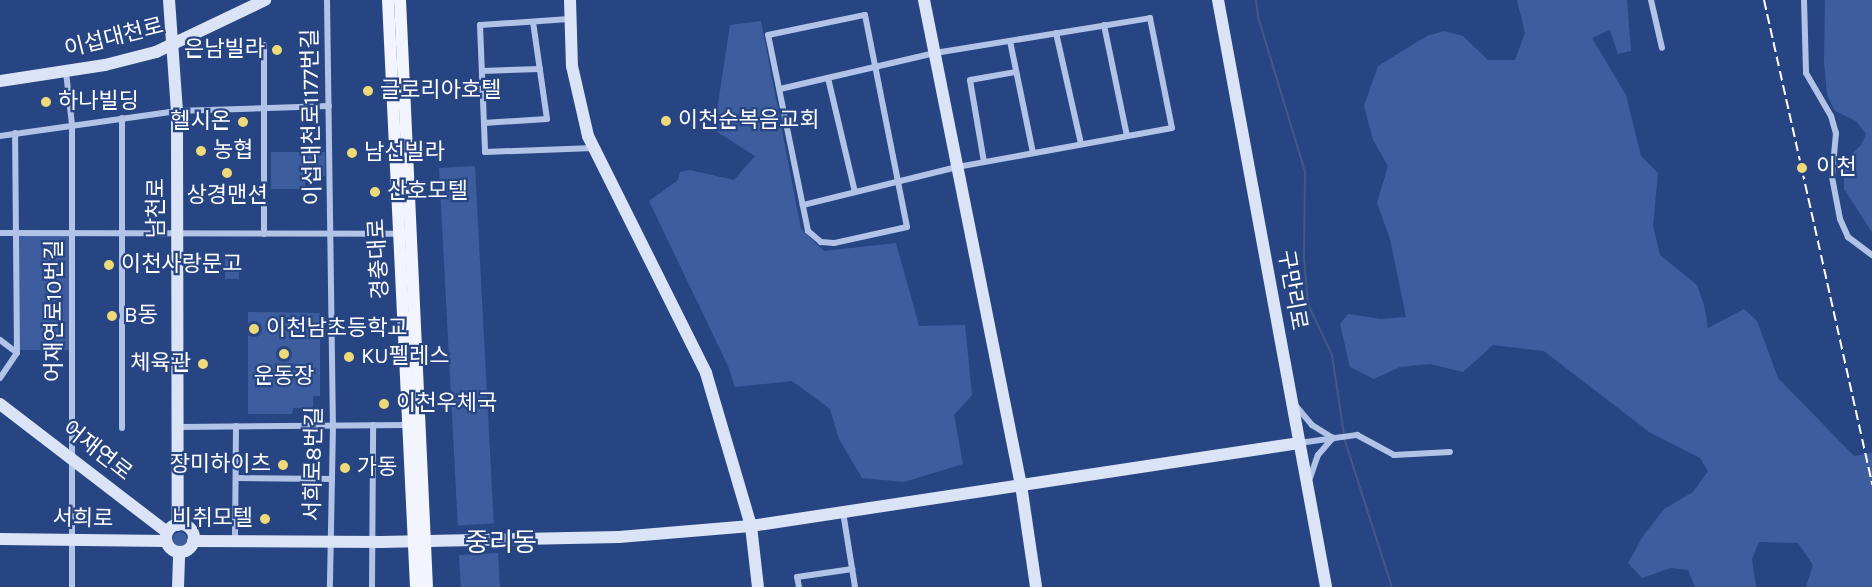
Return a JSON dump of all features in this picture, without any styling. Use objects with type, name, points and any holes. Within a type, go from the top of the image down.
[{"type":"main road","name":"경충대로","points":[[388,0],[408,425],[419,540],[427,587]]},
{"type":"main road","name":"경충대로","points":[[402,4],[419,540],[416,587]]},
{"type":"street","name":"남천로","points":[[169,0],[177,111],[178,525]]},
{"type":"street","name":"이섭대천로","points":[[0,81],[105,65],[174,46],[265,0]]},
{"type":"street","name":"이섭대천로1177번길","points":[[327,0],[332,234]]},
{"type":"street","points":[[570,0],[572,66],[588,136],[706,373],[751,526],[758,587]]},
{"type":"street","points":[[924,0],[1021,485],[1036,587]]},
{"type":"street","name":"구만리로","points":[[1218,0],[1326,587]]},
{"type":"street","points":[[1651,0],[1662,48]]},
{"type":"street","points":[[1804,0],[1806,73],[1834,125],[1832,177],[1840,219],[1848,237],[1872,255]]},
{"type":"street","points":[[866,15],[877,66],[907,227],[834,243],[820,242],[808,231],[768,35],[866,15]]},
{"type":"street","points":[[780,89],[935,53],[1150,18],[1172,128],[957,167],[803,205]]},
{"type":"street","points":[[569,19],[480,25],[485,152],[594,148]]},
{"type":"street","points":[[484,123],[547,119],[533,22]]},
{"type":"street","points":[[1104,25],[1127,136]]},
{"type":"street","points":[[1056,33],[1081,144]]},
{"type":"street","points":[[1010,41],[1033,153]]},
{"type":"street","points":[[264,45],[264,234]]},
{"type":"street","points":[[482,71],[540,69]]},
{"type":"street","name":"어재연로10번길","points":[[66,72],[72,125],[72,587]]},
{"type":"street","points":[[984,162],[970,80],[1016,72]]},
{"type":"street","points":[[828,78],[855,192]]},
{"type":"street","points":[[0,136],[177,111],[329,106]]},
{"type":"street","points":[[122,118],[122,428]]},
{"type":"street","points":[[0,378],[17,353],[15,133]]},
{"type":"street","points":[[0,233],[72,231],[398,234]]},
{"type":"street","name":"서희로8번길","points":[[330,587],[333,425],[332,234]]},
{"type":"street","points":[[0,340],[17,353]]},
{"type":"street","points":[[1291,399],[1312,425],[1333,438]]},
{"type":"street","name":"어재연로","points":[[0,404],[71,458],[167,537]]},
{"type":"street","points":[[372,587],[373,425]]},
{"type":"street","points":[[178,427],[408,425]]},
{"type":"street","points":[[235,542],[236,426]]},
{"type":"street","points":[[193,541],[331,543],[619,537],[751,526],[1354,435],[1394,455],[1450,452]]},
{"type":"street","points":[[1307,489],[1312,468],[1324,446],[1333,438]]},
{"type":"street","points":[[236,478],[332,479]]},
{"type":"street","points":[[843,512],[855,587]]},
{"type":"street","points":[[178,525],[190,529],[193,541],[188,550],[178,552],[170,549],[167,537],[178,525]]},
{"type":"street","name":"서희로","points":[[0,539],[72,540],[167,537]]},
{"type":"street","points":[[178,552],[178,587]]},
{"type":"street","points":[[799,587],[797,577],[852,569]]},
{"type":"shaded area","points":[[1517,0],[1627,0],[1631,51],[1618,54],[1610,30],[1592,38],[1626,95],[1641,156],[1658,173],[1653,226],[1660,255],[1697,285],[1704,305],[1708,328],[1744,309],[1757,321],[1778,378],[1854,456],[1872,453],[1872,587],[1806,587],[1813,565],[1798,543],[1759,542],[1752,559],[1756,587],[1695,587],[1688,570],[1671,568],[1642,578],[1628,563],[1643,536],[1664,509],[1693,492],[1708,471],[1700,458],[1649,432],[1544,351],[1493,345],[1463,372],[1430,364],[1400,367],[1374,379],[1350,367],[1340,324],[1348,314],[1381,319],[1406,317],[1390,239],[1377,203],[1388,166],[1373,140],[1364,106],[1378,66],[1427,36],[1444,31],[1463,36],[1488,60],[1515,60],[1525,33]]},
{"type":"shaded area","points":[[1825,0],[1872,0],[1872,232],[1844,189],[1844,162],[1861,145],[1866,134],[1856,121],[1835,111],[1827,95],[1824,62]]},
{"type":"shaded area","points":[[761,21],[801,229],[824,251],[896,243],[919,326],[965,325],[972,395],[954,415],[963,464],[904,482],[862,478],[839,439],[830,409],[792,381],[735,387],[728,366],[649,201],[678,180],[680,172],[690,170],[734,180],[755,156],[714,130],[730,25]]},
{"type":"shaded area","points":[[271,152],[325,152],[325,176],[305,176],[305,189],[271,189]]},
{"type":"shaded area","points":[[475,166],[494,524],[458,525],[439,168]]},
{"type":"shaded area","points":[[18,235],[70,235],[70,350],[18,350]]},
{"type":"shaded area","points":[[225,253],[239,253],[239,279],[225,279]]},
{"type":"shaded area","name":"운동장","points":[[248,312],[320,313],[320,396],[313,396],[313,408],[293,408],[292,414],[248,414]]},
{"type":"shaded area","points":[[180,532],[185,534],[187,539],[185,544],[180,546],[175,544],[173,539],[175,534]]},
{"type":"shaded area","points":[[498,553],[500,587],[461,587],[459,555]]},
{"type":"waterway","points":[[1256,0],[1258,17],[1305,172],[1304,258],[1308,304],[1332,355],[1345,441],[1392,587]]},
{"type":"railway","points":[[1764,0],[1872,485]]},
{"type":"place","name":"은남빌라","points":[[277,50]]},
{"type":"place","name":"글로리아호텔","points":[[368,91]]},
{"type":"place","name":"하나빌딩","points":[[46,102]]},
{"type":"place","name":"이천순복음교회","points":[[666,121]]},
{"type":"place","name":"헬시온","points":[[243,122]]},
{"type":"place","name":"농협","points":[[201,151]]},
{"type":"place","name":"남선빌라","points":[[352,153]]},
{"type":"place","name":"이천","points":[[1802,168]]},
{"type":"place","name":"상경맨션","points":[[227,173]]},
{"type":"place","name":"산호모텔","points":[[375,192]]},
{"type":"place","name":"이천사랑문고","points":[[109,265]]},
{"type":"place","name":"B동","points":[[112,316]]},
{"type":"place","name":"이천남초등학교","points":[[254,329]]},
{"type":"place","name":"운동장","points":[[284,354]]},
{"type":"place","name":"KU펠레스","points":[[349,357]]},
{"type":"place","name":"체육관","points":[[203,364]]},
{"type":"place","name":"이천우체국","points":[[384,404]]},
{"type":"place","name":"장미하이츠","points":[[283,465]]},
{"type":"place","name":"가동","points":[[345,468]]},
{"type":"place","name":"비취모텔","points":[[265,519]]},
{"type":"district","name":"중리동","points":[[501,543]]}]
